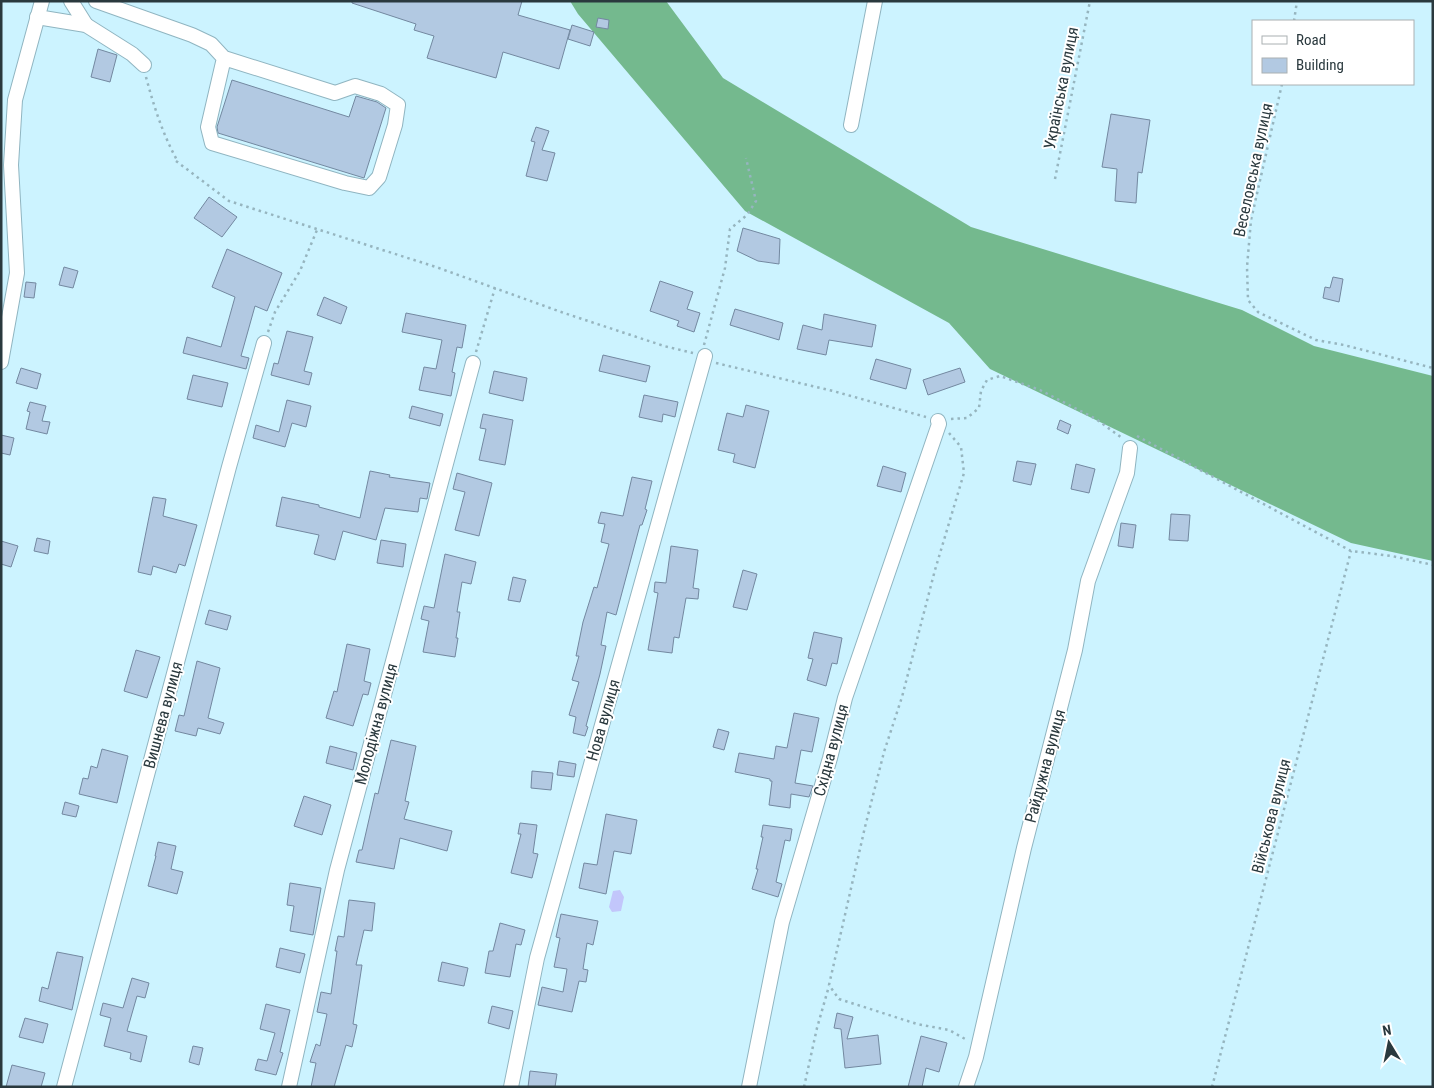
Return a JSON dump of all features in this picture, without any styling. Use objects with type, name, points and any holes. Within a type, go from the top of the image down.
[{"type":"street","points":[[1,362],[17,273],[10,165],[15,100],[42,1]]},
{"type":"street","points":[[71,1],[86,25]]},
{"type":"street","points":[[96,1],[192,34],[211,44],[224,58],[335,93],[355,86],[381,94],[398,105],[395,125],[379,177],[369,188],[345,183],[212,142],[208,127],[224,58]]},
{"type":"street","points":[[851,125],[875,1]]},
{"type":"street","points":[[37,17],[86,25],[132,54],[144,65]]},
{"type":"street","name":"Вишнева вулиця","points":[[64,1087],[229,467],[264,343]]},
{"type":"street","name":"Нова вулиця","points":[[511,1087],[537,958],[705,356]]},
{"type":"street","name":"Молодіжна вулиця","points":[[289,1087],[337,870],[473,363]]},
{"type":"street","name":"Східна вулиця","points":[[749,1087],[782,922],[830,758],[845,698],[938,421]]},
{"type":"street","name":"Райдужна вулиця","points":[[966,1087],[976,1057],[1024,848],[1075,650],[1088,581],[1128,473],[1130,448]]},
{"type":"path","name":"Українська вулиця","points":[[1054,179],[1090,1]]},
{"type":"path","points":[[1294,20],[1297,1]]},
{"type":"path","points":[[144,65],[154,108],[166,140],[178,162],[229,201],[495,288],[664,346],[705,356],[713,362],[938,421],[967,418],[979,408],[981,391],[987,380],[1000,376],[1040,390],[1096,419],[1122,437],[1130,448]]},
{"type":"path","name":"Веселовська вулиця","points":[[1282,85],[1251,220],[1247,267],[1248,300],[1258,312],[1316,340],[1344,345],[1433,368]]},
{"type":"path","points":[[705,356],[704,344],[726,268],[730,229],[747,215],[756,201],[746,158]]},
{"type":"path","points":[[264,343],[275,312],[300,271],[317,230]]},
{"type":"path","points":[[473,363],[495,288]]},
{"type":"path","points":[[804,1087],[884,752],[902,697],[934,570],[964,473],[961,447],[938,421]]},
{"type":"path","points":[[1130,448],[1134,435],[1351,551],[1392,556],[1433,565]]},
{"type":"path","name":"Військова вулиця","points":[[1212,1087],[1351,551]]},
{"type":"path","points":[[829,986],[839,999],[917,1024],[949,1030],[962,1036],[972,1044],[976,1057]]},
{"type":"green space","points":[[570,1],[666,1],[723,78],[971,227],[1242,310],[1314,346],[1433,376],[1433,561],[1351,543],[990,369],[949,323],[745,211],[578,14]]},
{"type":"water","points":[[620,890],[624,897],[621,911],[612,912],[609,907],[613,891]]},
{"type":"building","points":[[352,1],[522,1],[518,15],[570,30],[559,69],[503,52],[496,78],[427,58],[434,36],[414,30],[416,24],[352,3]]},
{"type":"building","points":[[598,18],[609,20],[608,29],[596,27]]},
{"type":"building","points":[[572,25],[594,32],[590,46],[568,39]]},
{"type":"building","points":[[98,49],[117,55],[110,82],[91,77]]},
{"type":"building","points":[[232,80],[349,117],[356,96],[377,102],[386,108],[364,178],[218,133],[217,127]]},
{"type":"building","points":[[1111,114],[1150,120],[1142,173],[1138,172],[1136,203],[1115,201],[1117,169],[1102,167]]},
{"type":"building","points":[[536,127],[549,131],[542,150],[555,153],[547,181],[526,176],[535,142],[531,141]]},
{"type":"building","points":[[209,197],[237,217],[222,237],[194,218]]},
{"type":"building","points":[[743,228],[780,239],[779,264],[758,261],[737,251]]},
{"type":"building","points":[[227,249],[282,273],[267,311],[255,306],[241,356],[249,358],[246,369],[183,353],[187,337],[221,347],[235,297],[212,287]]},
{"type":"building","points":[[64,267],[78,271],[73,288],[59,285]]},
{"type":"building","points":[[1333,277],[1343,279],[1339,302],[1323,298],[1325,287],[1330,288]]},
{"type":"building","points":[[660,281],[693,292],[687,309],[700,313],[694,332],[677,326],[679,321],[650,311]]},
{"type":"building","points":[[26,282],[36,283],[34,298],[24,297]]},
{"type":"building","points":[[324,297],[347,307],[341,324],[317,315]]},
{"type":"building","points":[[735,309],[783,323],[779,340],[730,325]]},
{"type":"building","points":[[406,313],[466,325],[462,348],[457,347],[452,372],[455,373],[451,396],[419,390],[424,367],[436,369],[442,340],[402,332]]},
{"type":"building","points":[[824,314],[876,325],[872,347],[829,340],[826,355],[797,349],[803,325],[822,330]]},
{"type":"building","points":[[287,331],[313,337],[304,371],[312,373],[309,385],[271,375],[274,363],[278,364]]},
{"type":"building","points":[[603,355],[650,366],[646,382],[599,371]]},
{"type":"building","points":[[876,359],[911,369],[906,389],[870,379]]},
{"type":"building","points":[[21,368],[41,374],[37,389],[16,383]]},
{"type":"building","points":[[960,368],[965,382],[928,395],[923,380]]},
{"type":"building","points":[[494,371],[527,378],[523,401],[489,393]]},
{"type":"building","points":[[193,375],[228,383],[222,407],[187,399]]},
{"type":"building","points":[[644,395],[678,402],[675,417],[663,414],[662,422],[639,417]]},
{"type":"building","points":[[287,400],[311,406],[306,427],[292,423],[285,447],[253,438],[256,425],[279,432]]},
{"type":"building","points":[[30,402],[46,406],[42,421],[50,422],[47,434],[26,429],[30,412],[27,411]]},
{"type":"building","points":[[746,405],[769,411],[755,468],[733,462],[735,454],[718,450],[727,413],[743,417]]},
{"type":"building","points":[[412,406],[443,414],[440,426],[409,418]]},
{"type":"building","points":[[483,414],[513,420],[505,465],[479,460],[486,429],[480,428]]},
{"type":"building","points":[[1060,420],[1071,425],[1068,434],[1057,429]]},
{"type":"building","points":[[1,435],[14,438],[10,455],[1,453]]},
{"type":"building","points":[[1017,461],[1036,464],[1031,485],[1013,481]]},
{"type":"building","points":[[1076,464],[1095,469],[1089,493],[1071,489]]},
{"type":"building","points":[[883,466],[906,473],[901,492],[877,486]]},
{"type":"building","points":[[370,471],[390,475],[389,477],[430,483],[427,499],[420,498],[418,512],[385,508],[376,540],[343,531],[335,560],[314,554],[319,535],[276,526],[282,497],[319,505],[319,507],[360,518]]},
{"type":"building","points":[[457,473],[492,483],[479,536],[455,530],[465,492],[453,489]]},
{"type":"building","points":[[632,477],[652,481],[645,509],[647,510],[642,525],[640,525],[616,615],[607,612],[601,645],[606,646],[585,736],[573,733],[576,717],[569,715],[579,682],[572,680],[579,656],[576,656],[583,622],[594,587],[597,588],[609,544],[601,542],[605,524],[598,523],[601,512],[623,516]]},
{"type":"building","points":[[153,497],[166,499],[163,516],[197,525],[185,566],[179,564],[176,573],[153,566],[151,575],[138,572]]},
{"type":"building","points":[[1171,514],[1190,515],[1188,541],[1169,540]]},
{"type":"building","points":[[1121,523],[1136,525],[1133,548],[1118,546]]},
{"type":"building","points":[[37,538],[50,541],[48,554],[34,551]]},
{"type":"building","points":[[381,540],[406,544],[403,567],[377,563]]},
{"type":"building","points":[[1,541],[18,546],[11,567],[1,564]]},
{"type":"building","points":[[671,546],[698,550],[693,588],[699,589],[698,599],[686,598],[679,638],[674,637],[672,653],[648,650],[658,593],[654,592],[655,582],[666,583]]},
{"type":"building","points":[[445,554],[476,562],[471,584],[462,582],[457,612],[460,612],[455,657],[423,652],[429,621],[421,619],[424,606],[434,608]]},
{"type":"building","points":[[743,570],[757,574],[747,610],[733,607]]},
{"type":"building","points":[[513,577],[526,580],[520,602],[508,600]]},
{"type":"building","points":[[209,610],[231,616],[227,630],[205,624]]},
{"type":"building","points":[[814,632],[842,638],[837,664],[832,663],[826,686],[807,680],[813,659],[808,658]]},
{"type":"building","points":[[347,644],[370,649],[364,681],[371,683],[368,695],[363,694],[353,726],[326,718],[334,691],[337,692]]},
{"type":"building","points":[[136,650],[160,657],[147,698],[124,691]]},
{"type":"building","points":[[197,661],[220,668],[208,718],[224,723],[220,734],[198,728],[196,736],[175,731],[179,715],[184,716]]},
{"type":"building","points":[[794,713],[819,718],[812,752],[801,750],[795,783],[813,786],[809,797],[791,794],[790,808],[769,805],[772,781],[735,772],[739,753],[774,759],[776,746],[787,748]]},
{"type":"building","points":[[718,729],[729,732],[724,750],[713,747]]},
{"type":"building","points":[[391,740],[416,746],[405,801],[409,802],[404,819],[452,831],[447,851],[400,838],[394,869],[356,862],[359,850],[362,850],[375,793],[378,794]]},
{"type":"building","points":[[330,746],[357,753],[353,770],[326,763]]},
{"type":"building","points":[[102,749],[128,756],[117,803],[79,794],[83,778],[88,779],[91,766],[97,768]]},
{"type":"building","points":[[559,761],[576,764],[574,777],[557,775]]},
{"type":"building","points":[[532,771],[553,773],[551,790],[531,788]]},
{"type":"building","points":[[304,796],[331,805],[322,835],[294,826]]},
{"type":"building","points":[[65,802],[79,806],[76,817],[62,814]]},
{"type":"building","points":[[606,814],[637,820],[631,854],[614,851],[606,894],[579,888],[584,863],[597,865]]},
{"type":"building","points":[[520,823],[537,825],[533,853],[538,854],[532,878],[511,873],[521,834],[518,834]]},
{"type":"building","points":[[763,825],[792,829],[790,841],[785,840],[776,882],[782,884],[778,897],[752,889],[758,869],[756,869],[763,837],[761,837]]},
{"type":"building","points":[[158,842],[176,846],[171,869],[183,872],[177,894],[148,886]]},
{"type":"building","points":[[290,883],[321,888],[313,935],[290,931],[294,906],[287,905]]},
{"type":"building","points":[[349,900],[375,903],[372,931],[364,930],[356,965],[362,965],[353,1024],[357,1025],[352,1047],[346,1045],[334,1087],[311,1087],[316,1063],[310,1062],[316,1044],[320,1046],[327,1014],[317,1012],[321,992],[331,994],[337,951],[335,951],[338,936],[344,937]]},
{"type":"building","points":[[561,914],[598,921],[593,945],[587,943],[583,969],[588,970],[586,982],[579,981],[572,1012],[538,1005],[542,987],[563,992],[567,969],[554,967],[560,938],[556,937]]},
{"type":"building","points":[[500,923],[525,930],[521,945],[516,944],[510,977],[485,973],[489,951],[493,951]]},
{"type":"building","points":[[280,948],[305,954],[300,973],[276,967]]},
{"type":"building","points":[[57,952],[83,957],[72,1010],[39,1001],[42,987],[48,989]]},
{"type":"building","points":[[442,962],[468,968],[464,986],[438,981]]},
{"type":"building","points":[[132,978],[149,983],[145,998],[137,996],[127,1031],[147,1036],[141,1062],[130,1059],[131,1053],[104,1046],[111,1018],[100,1015],[103,1003],[123,1008]]},
{"type":"building","points":[[266,1004],[290,1010],[280,1052],[283,1053],[276,1075],[255,1070],[258,1059],[267,1061],[275,1033],[260,1029]]},
{"type":"building","points":[[492,1006],[513,1011],[509,1029],[488,1023]]},
{"type":"building","points":[[837,1013],[853,1017],[847,1039],[878,1035],[881,1064],[845,1068],[841,1029],[834,1028]]},
{"type":"building","points":[[25,1018],[48,1024],[43,1043],[19,1037]]},
{"type":"building","points":[[921,1036],[947,1043],[939,1072],[926,1068],[922,1087],[908,1087]]},
{"type":"building","points":[[193,1046],[203,1048],[199,1065],[189,1062]]},
{"type":"building","points":[[12,1065],[45,1073],[41,1087],[6,1087]]},
{"type":"building","points":[[530,1071],[557,1074],[555,1087],[528,1087]]}]
